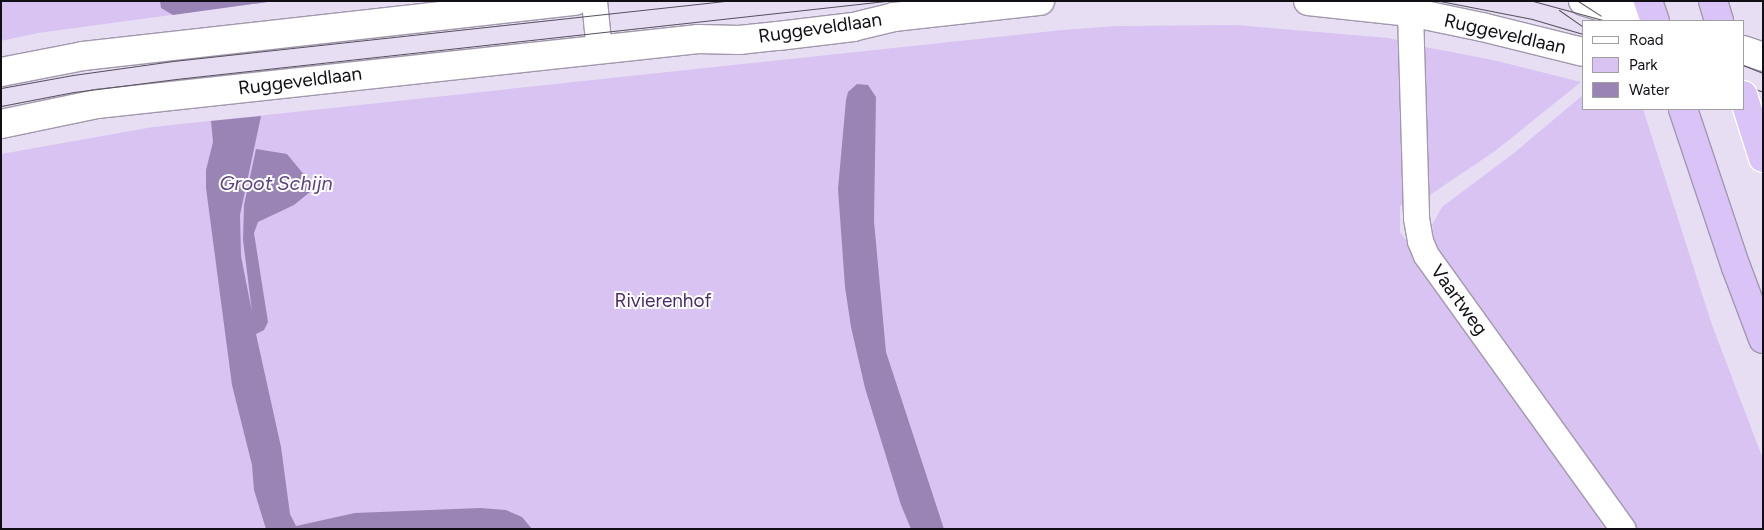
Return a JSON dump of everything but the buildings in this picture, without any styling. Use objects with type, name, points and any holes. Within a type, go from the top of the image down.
[{"type":"highway","points":[[1648,1],[1654,20]]},
{"type":"highway","points":[[1744,98],[1763,158]]},
{"type":"highway","points":[[1683,110],[1763,340]]},
{"type":"street","points":[[1,72],[93,55],[574,1]]},
{"type":"street","points":[[594,1],[600,50]]},
{"type":"street","name":"Ruggeveldlaan","points":[[1,124],[96,104],[698,39],[739,40],[778,36],[854,27],[894,17],[1040,1]]},
{"type":"street","name":"Ruggeveldlaan","points":[[1308,1],[1410,22],[1482,27],[1582,52]]},
{"type":"street","points":[[1583,1],[1645,20]]},
{"type":"street","name":"Vaartweg","points":[[1410,22],[1416,218],[1420,241],[1426,254],[1623,529]]},
{"type":"street","points":[[1744,50],[1763,57]]},
{"type":"street","points":[[1744,103],[1763,109]]},
{"type":"green space","points":[[1,1],[275,1],[38,33],[1,41]]},
{"type":"green space","name":"Rivierenhof","points":[[1236,25],[1389,38],[1397,40],[1400,44],[1412,198],[1400,206],[1400,232],[1612,529],[1,529],[1,154],[153,127],[1062,30],[1117,26]]},
{"type":"green space","points":[[1425,47],[1493,60],[1581,82],[1495,151],[1427,197]]},
{"type":"green space","points":[[1582,96],[1582,110],[1643,110],[1712,325],[1763,459],[1763,529],[1635,529],[1440,256],[1435,244],[1432,225],[1442,207],[1514,153]]},
{"type":"water","points":[[160,1],[275,1],[173,15],[161,8]]},
{"type":"water","points":[[857,84],[868,85],[876,97],[874,221],[886,352],[944,529],[911,529],[901,505],[865,388],[851,327],[845,287],[838,189],[846,100],[848,92]]},
{"type":"water","name":"Groot Schijn","points":[[261,116],[240,215],[241,256],[252,312],[243,240],[244,205],[256,149],[287,154],[315,188],[294,205],[258,222],[254,233],[268,322],[264,330],[256,334],[281,447],[290,514],[296,526],[355,513],[480,508],[506,510],[522,517],[532,529],[266,529],[254,490],[252,465],[232,385],[206,188],[206,170],[213,142],[211,121]]},
{"type":"tram line","points":[[1,88],[73,75],[173,61],[725,1]]},
{"type":"tram line","points":[[1,106],[74,92],[176,79],[886,1]]},
{"type":"tram line","points":[[1440,1],[1532,19],[1582,34]]},
{"type":"tram line","points":[[1533,1],[1602,20]]},
{"type":"tram line","points":[[1578,1],[1601,16]]},
{"type":"tram line","points":[[1559,10],[1582,26]]},
{"type":"tram line","points":[[1744,65],[1763,73]]},
{"type":"tram line","points":[[1744,85],[1763,92]]}]
